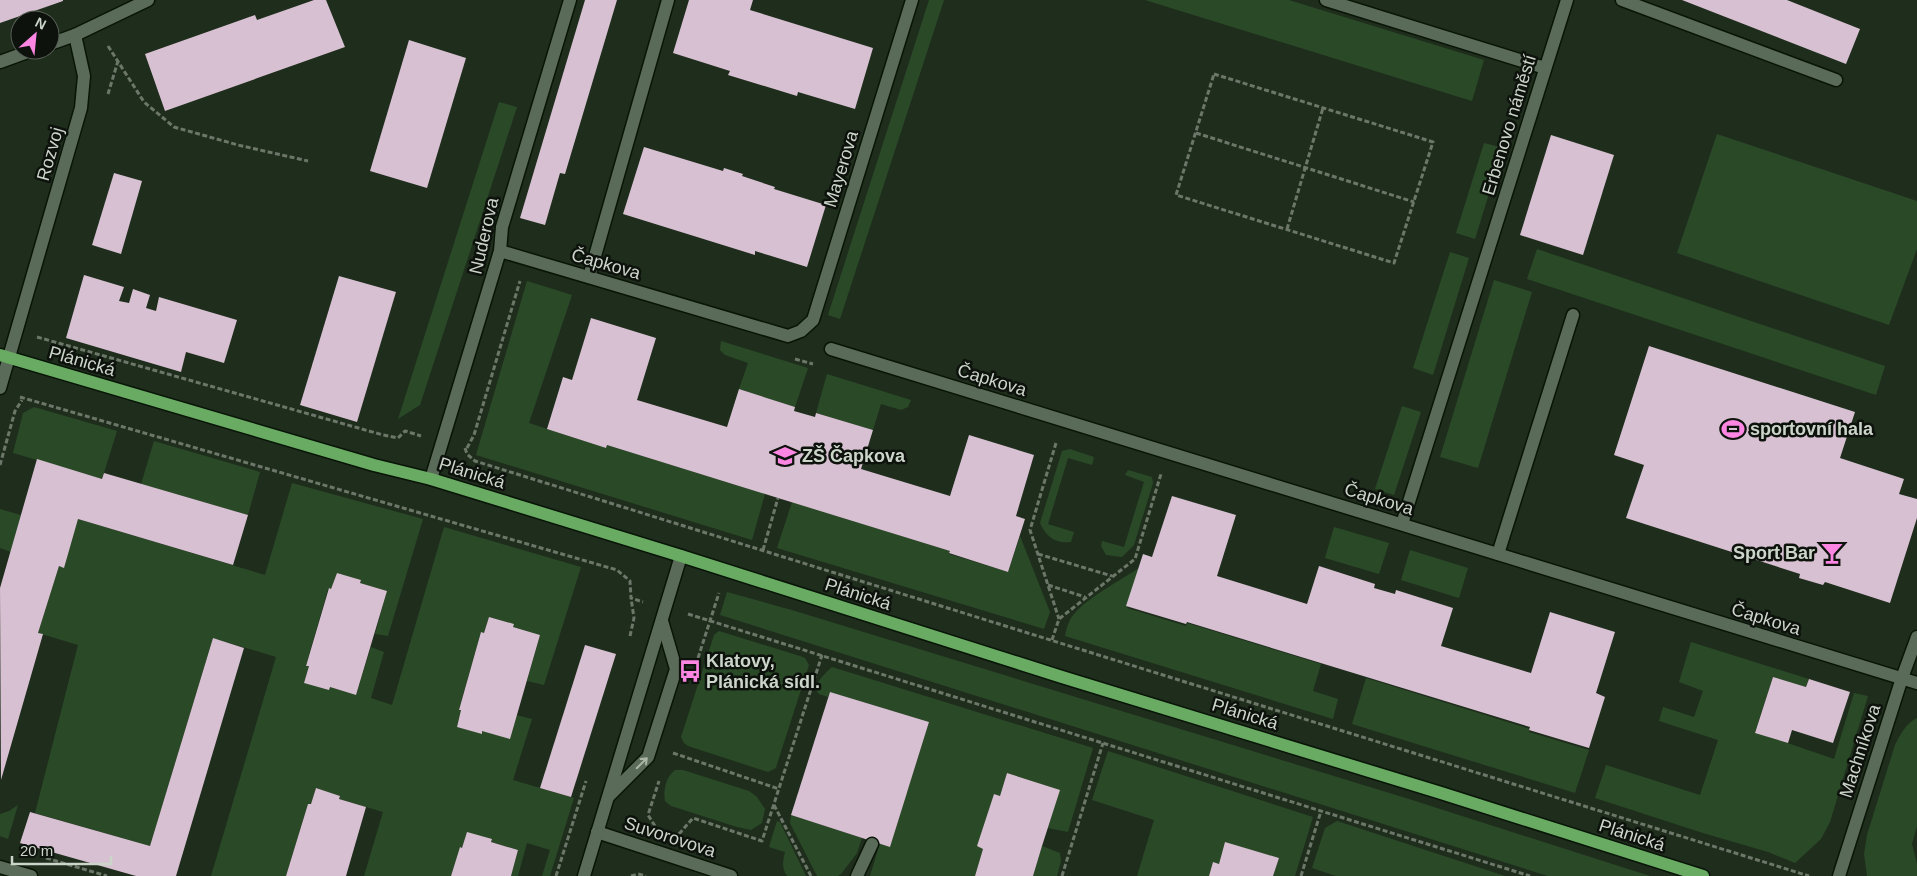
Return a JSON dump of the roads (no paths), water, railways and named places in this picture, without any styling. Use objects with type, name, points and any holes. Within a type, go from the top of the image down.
[{"type":"main road","name":"Plánická","points":[[4,357],[374,465],[431,479],[1703,876]]},
{"type":"street","points":[[60,40],[148,0]]},
{"type":"street","name":"Nuderova","points":[[431,479],[500,251],[502,227],[570,0]]},
{"type":"street","points":[[589,277],[668,0]]},
{"type":"street","name":"Mayerova","points":[[788,336],[801,331],[813,320],[912,0]]},
{"type":"street","points":[[1326,0],[1545,68]]},
{"type":"street","name":"Erbenovo náměstí","points":[[1402,524],[1567,0]]},
{"type":"street","points":[[1622,0],[1836,80]]},
{"type":"street","name":"Rozvoj","points":[[0,388],[4,357],[81,108],[84,76],[75,35]]},
{"type":"street","name":"Čapkova","points":[[500,251],[788,336]]},
{"type":"street","points":[[1498,554],[1573,315]]},
{"type":"street","name":"Čapkova","points":[[831,349],[1917,683]]},
{"type":"street","points":[[584,876],[681,556]]},
{"type":"street","points":[[608,797],[648,757],[676,669],[664,614]]},
{"type":"street","name":"Machníkova","points":[[1839,876],[1902,678],[1917,637]]},
{"type":"street","name":"Suvorovova","points":[[597,832],[731,876]]},
{"type":"street","points":[[857,876],[872,844]]},
{"type":"street","points":[[0,866],[31,876]]},
{"type":"place","name":"sportovní hala","points":[[1733,429]]},
{"type":"place","name":"ZŠ Čapkova","points":[[785,456]]},
{"type":"place","name":"Sport Bar","points":[[1832,553]]},
{"type":"place","name":"Klatovy, Plánická sídl.","points":[[690,671]]}]
